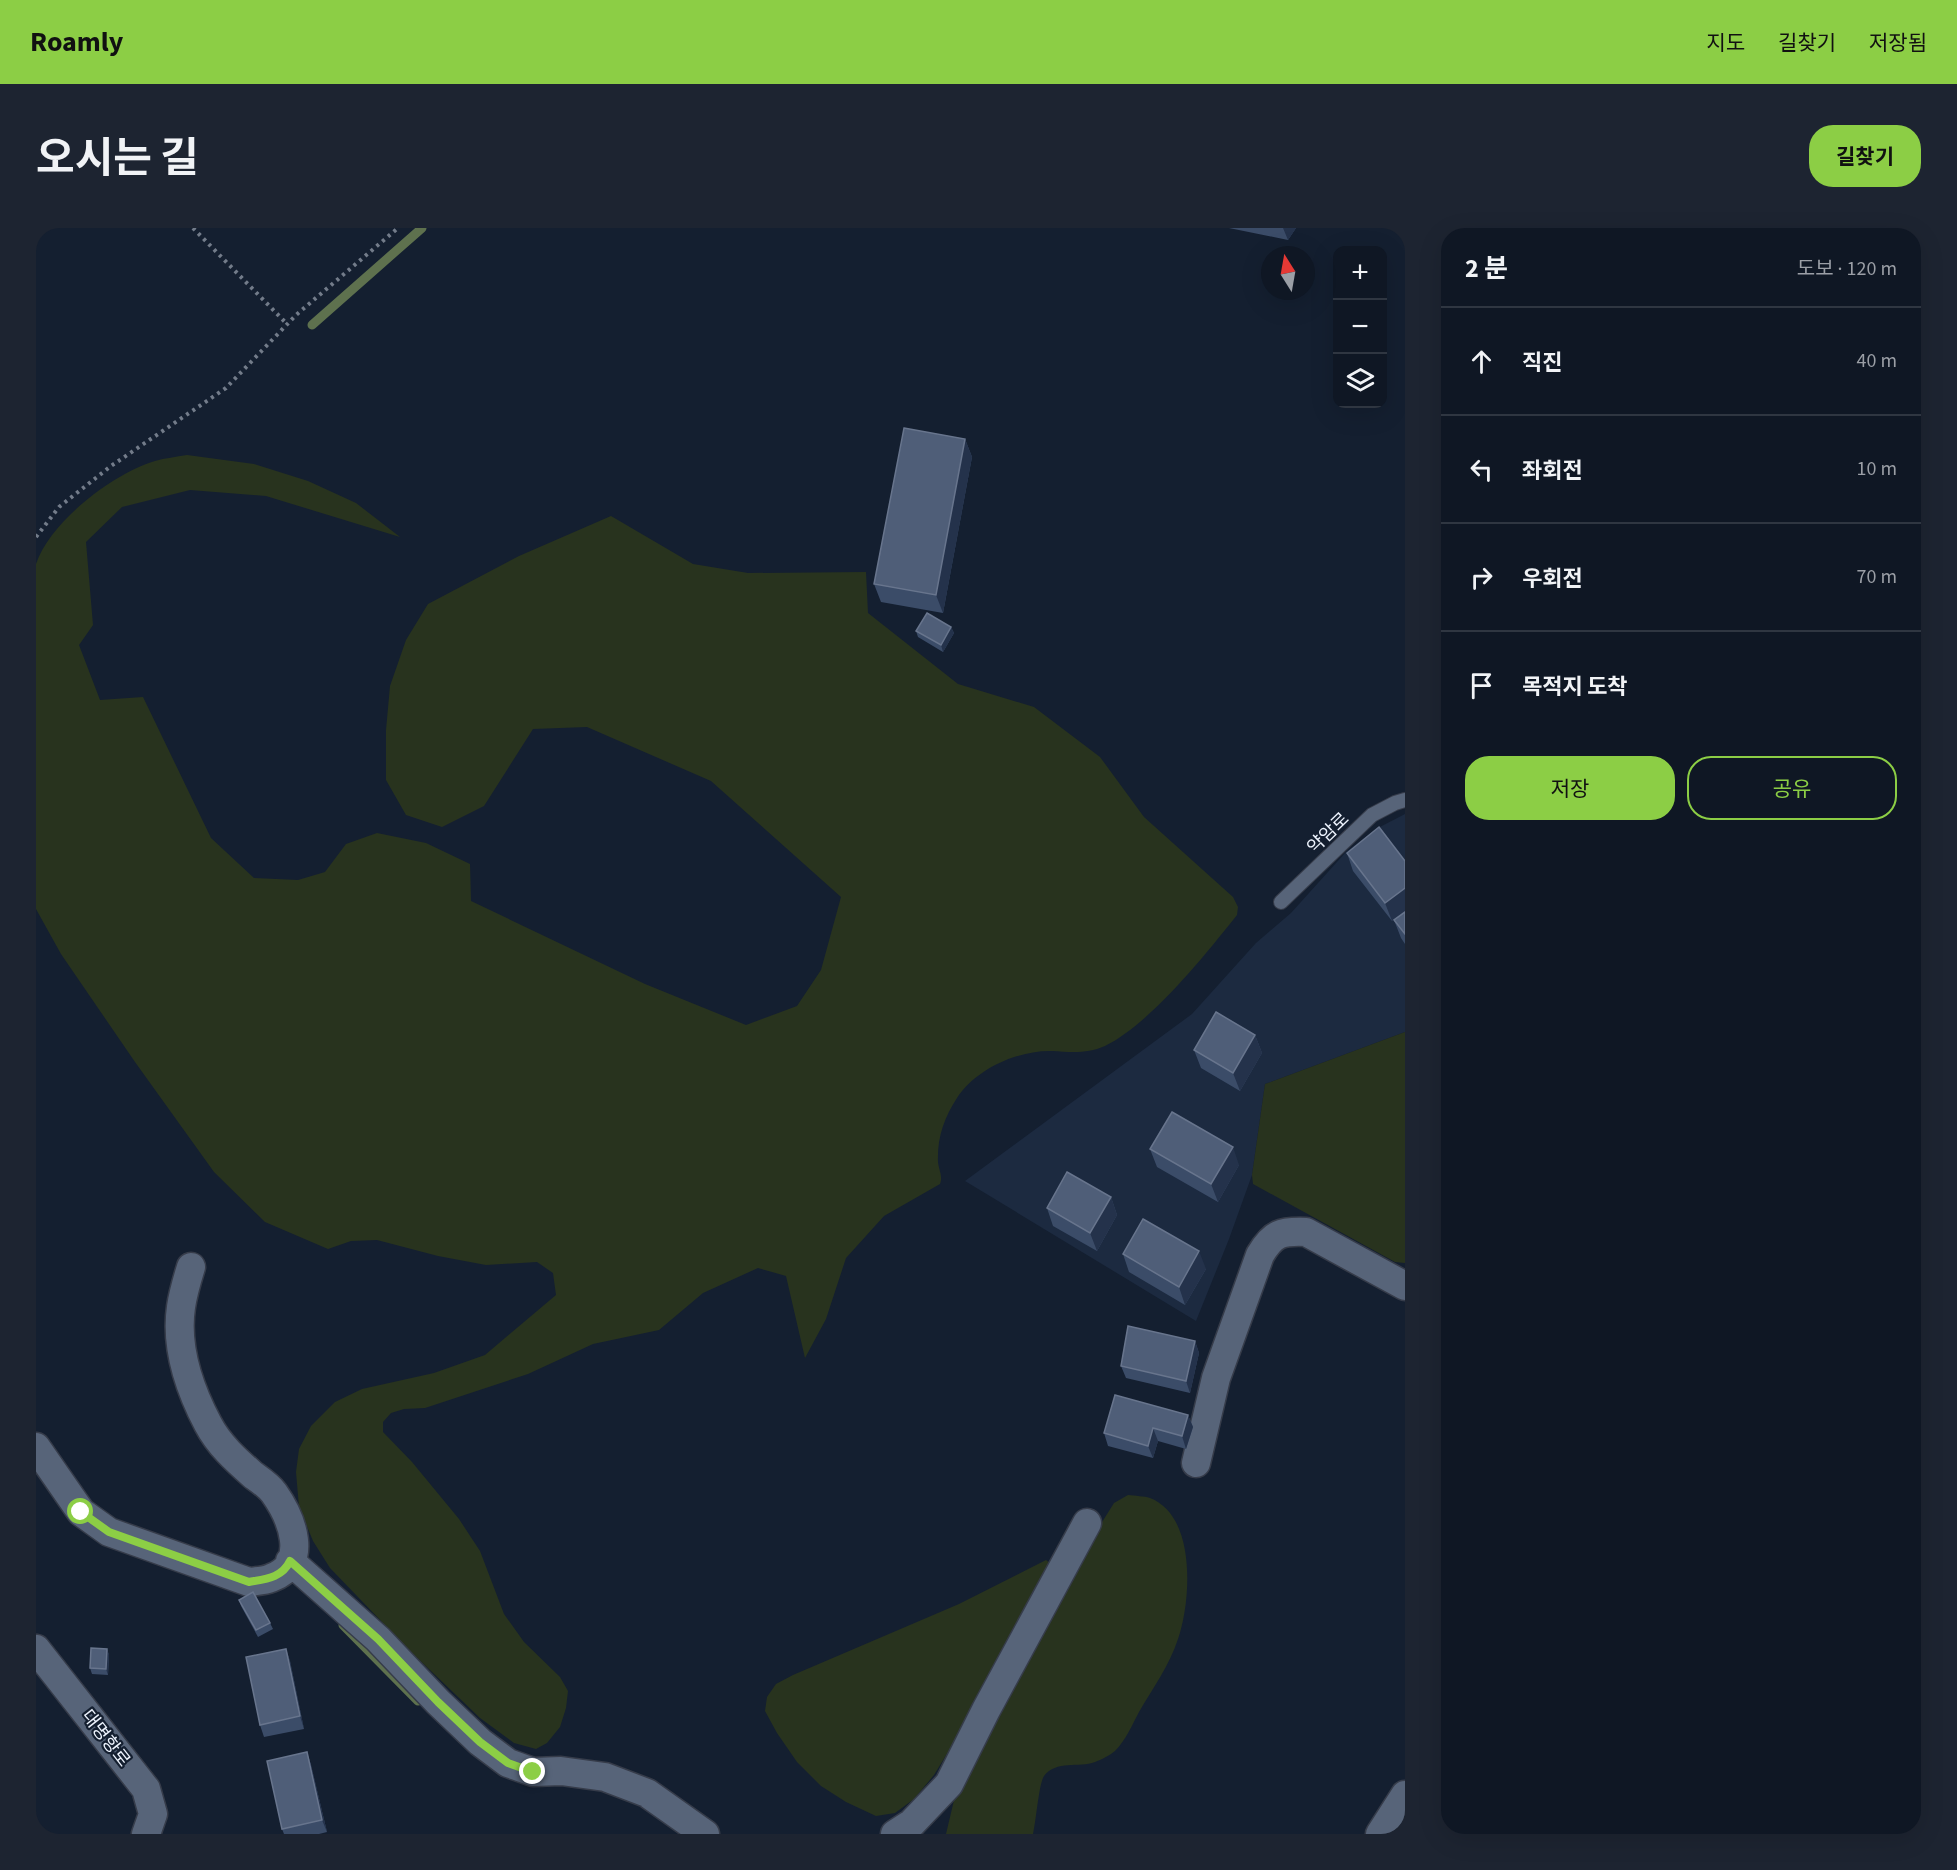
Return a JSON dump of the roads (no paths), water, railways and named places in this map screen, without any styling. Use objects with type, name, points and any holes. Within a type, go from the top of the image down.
[{"type":"street","points":[[1196,1463],[1216,1378],[1260,1255],[1270,1239],[1289,1231],[1306,1232],[1405,1286]]},
{"type":"street","points":[[36,1447],[81,1512],[109,1532],[249,1582],[272,1578],[286,1569],[295,1550],[294,1533],[287,1515],[273,1491],[231,1457],[209,1426],[187,1378],[179,1345],[181,1306],[191,1267]]},
{"type":"street","points":[[895,1834],[912,1822],[949,1784],[986,1710],[1087,1523]]},
{"type":"street","points":[[290,1561],[378,1639],[480,1742],[508,1763],[533,1772],[561,1771],[604,1777],[647,1793],[705,1834]]},
{"type":"street","name":"대명항로","points":[[36,1649],[146,1789],[153,1814],[146,1834]]},
{"type":"street","points":[[1380,1834],[1405,1795]]},
{"type":"lane","name":"약암로","points":[[1281,902],[1372,815],[1405,800]]},
{"type":"waterway","points":[[312,325],[422,228]]},
{"type":"waterway","points":[[343,1625],[418,1701]]}]
